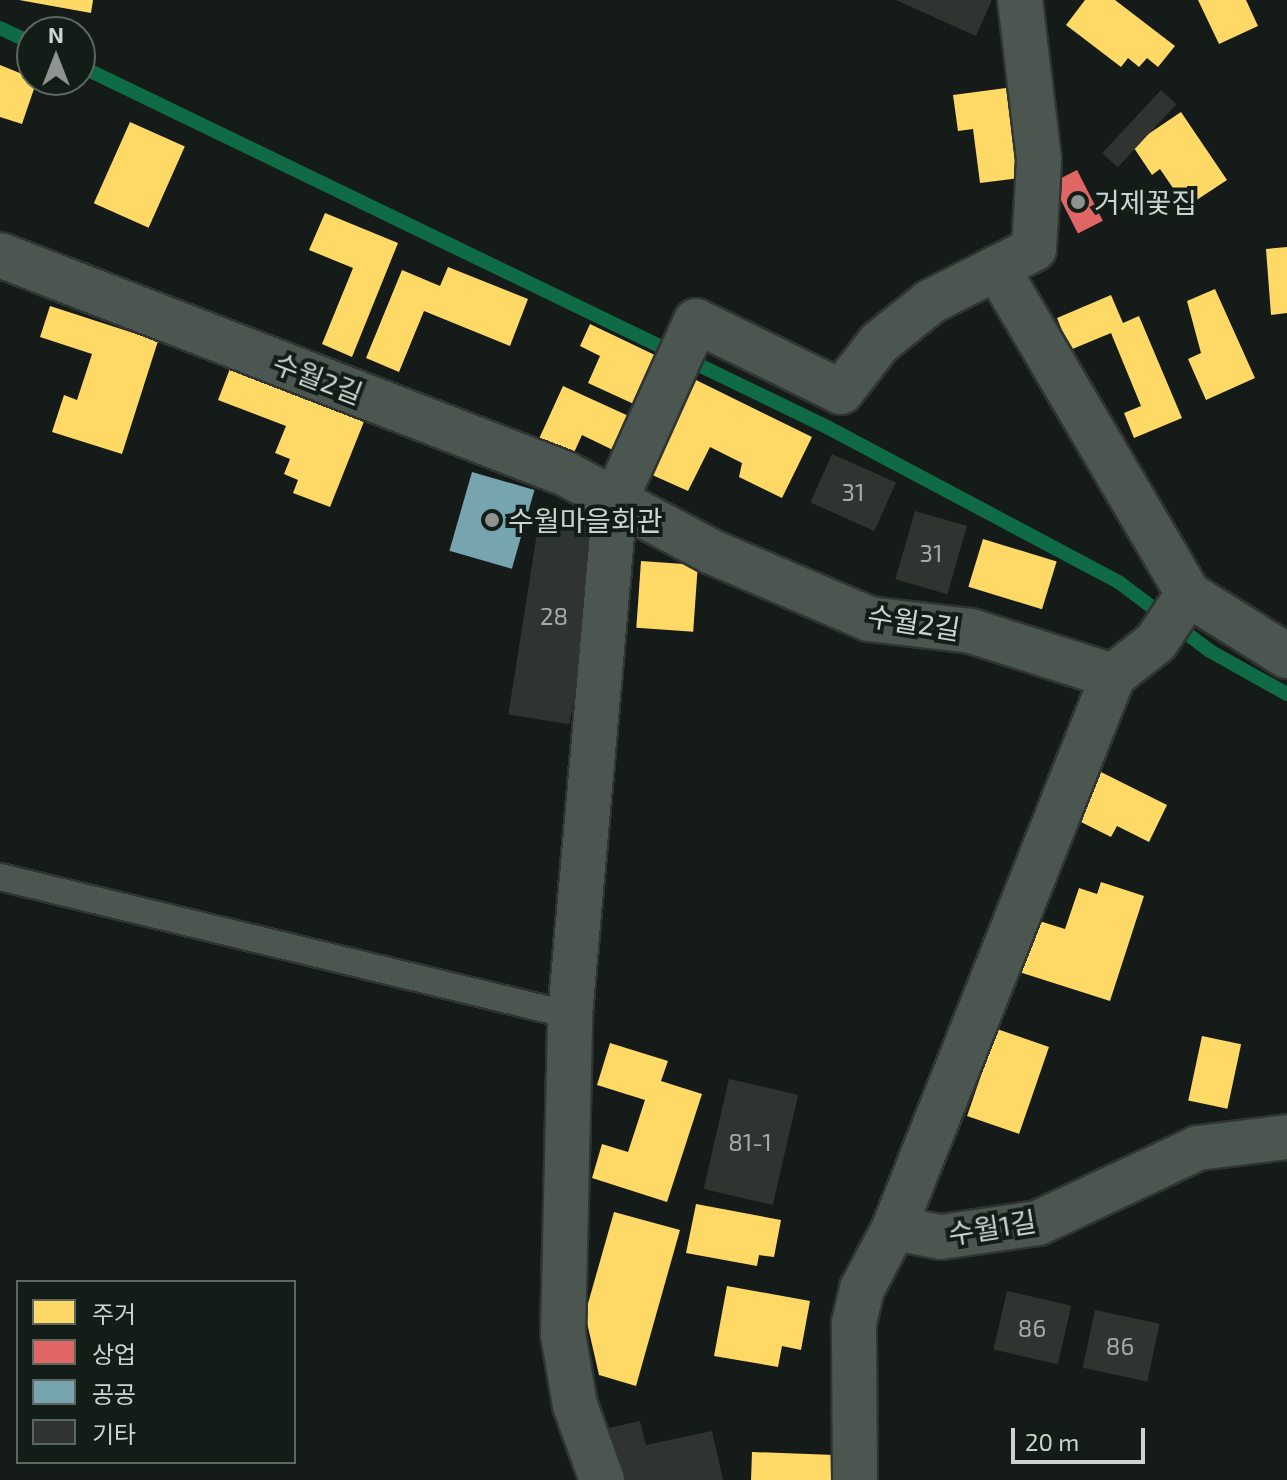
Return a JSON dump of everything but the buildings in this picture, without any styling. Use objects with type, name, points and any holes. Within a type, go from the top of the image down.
[{"type":"street","points":[[602,1480],[565,1368],[570,1015],[615,501],[696,321],[841,392],[879,343],[930,302],[1034,249],[1039,160],[1020,0]]},
{"type":"street","name":"수월2길","points":[[0,255],[566,474],[615,501],[869,619],[971,631],[1113,676]]},
{"type":"street","points":[[997,268],[1188,594],[1287,656]]},
{"type":"street","points":[[855,1480],[854,1323],[862,1289],[894,1228],[1113,676],[1156,642],[1188,594]]},
{"type":"street","name":"수월1길","points":[[894,1228],[941,1237],[1038,1223],[1198,1148],[1287,1137]]},
{"type":"lane","points":[[0,877],[570,1015]]},
{"type":"waterway","points":[[0,28],[16,36]]},
{"type":"waterway","points":[[96,74],[827,427],[1120,583],[1210,651],[1287,694]]},
{"type":"place","name":"거제꽃집","points":[[1078,202]]},
{"type":"place","name":"수월마을회관","points":[[492,520]]}]
